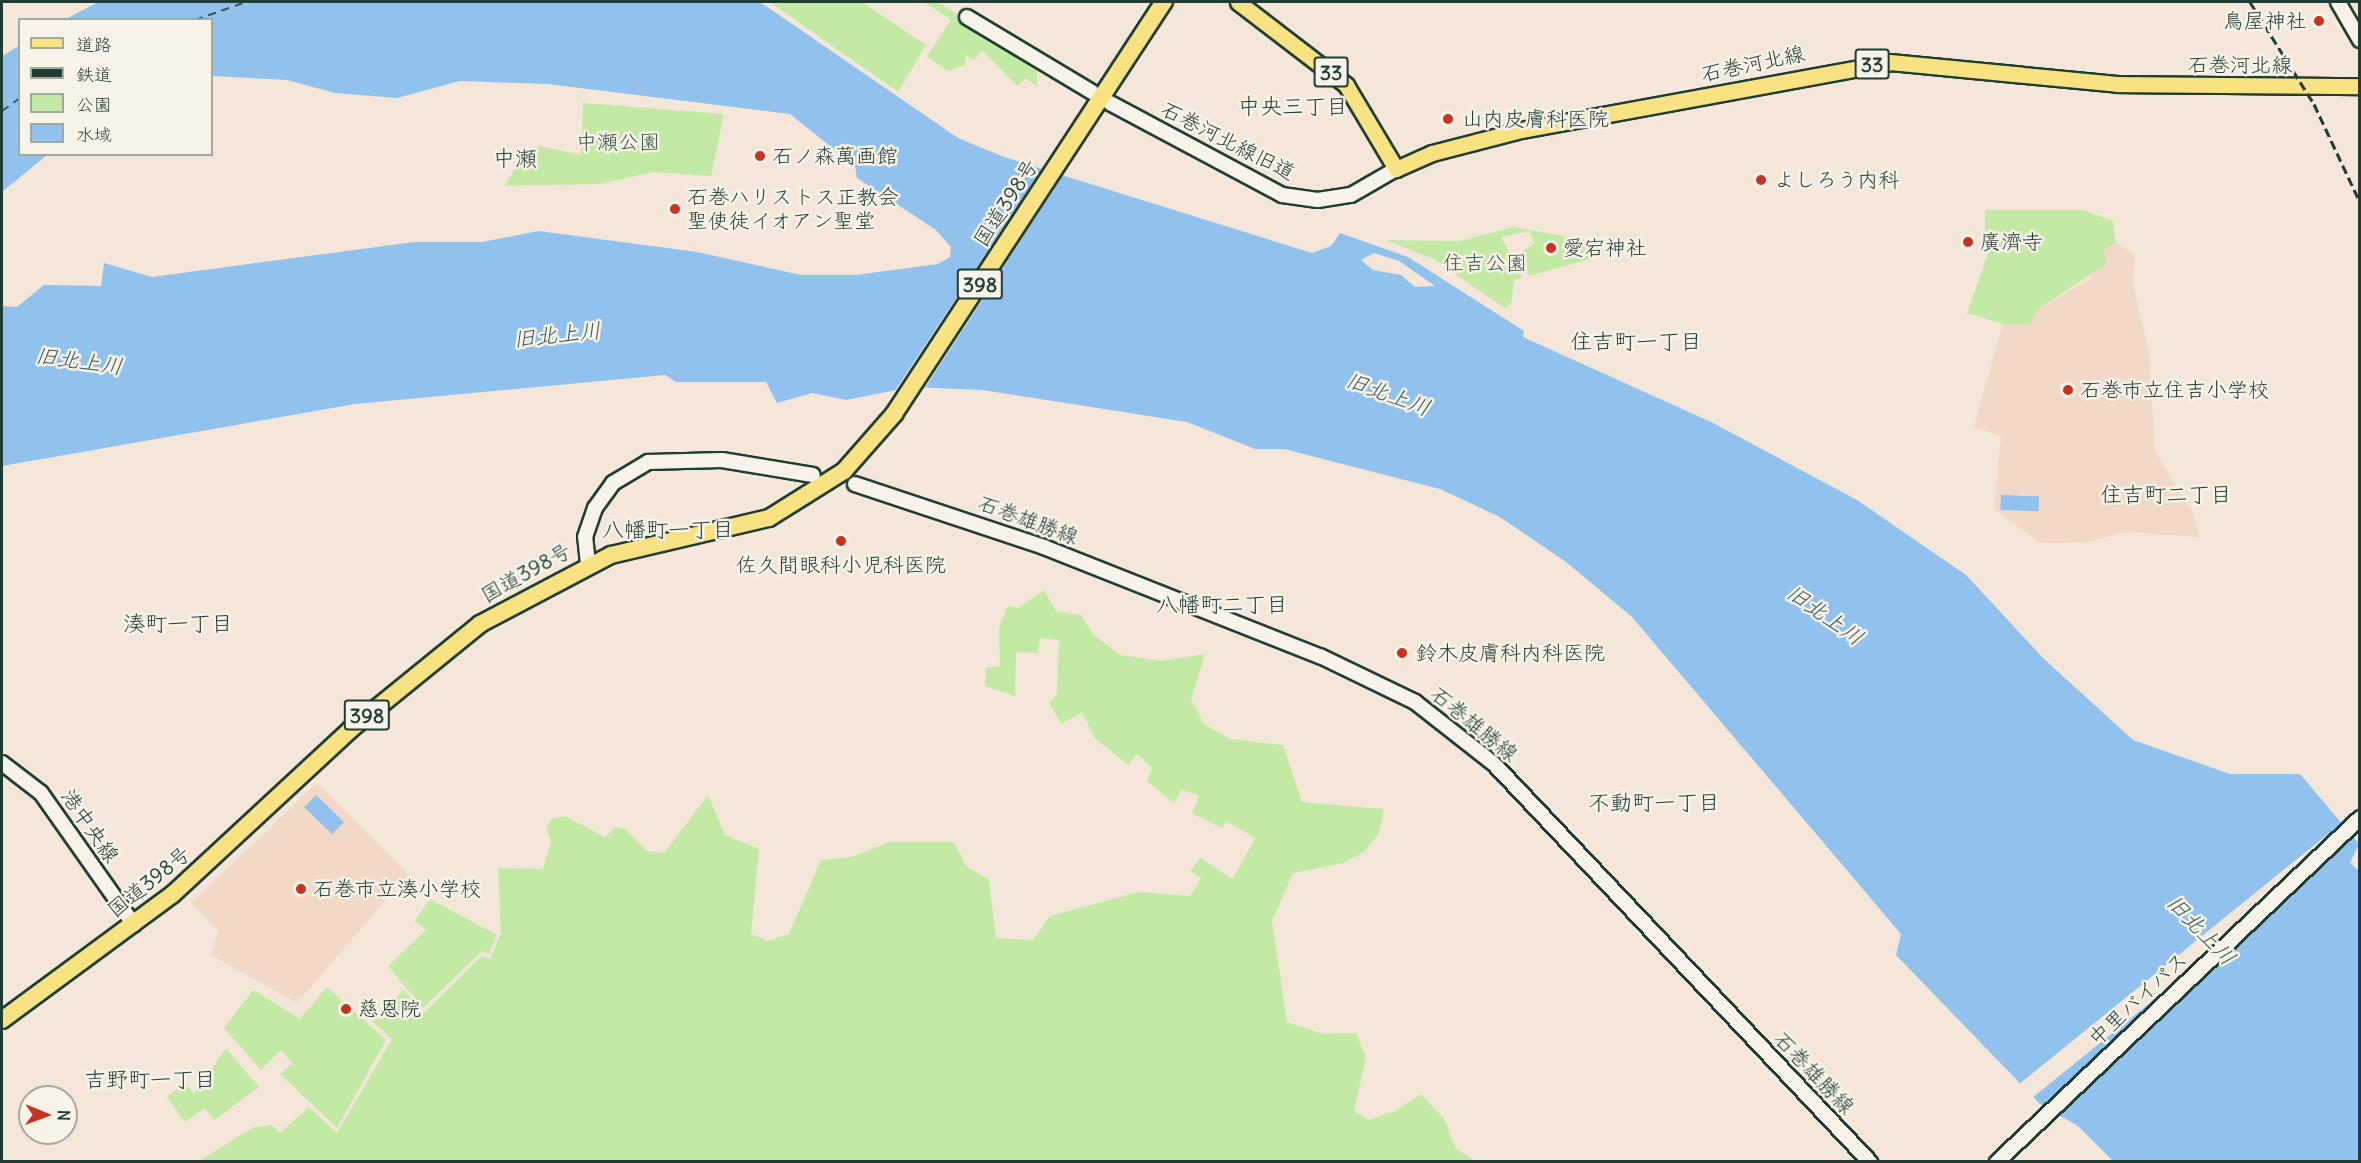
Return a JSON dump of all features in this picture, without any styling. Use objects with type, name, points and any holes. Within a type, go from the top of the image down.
[{"type":"highway","name":"国道398号","points":[[2,1020],[134,925],[438,655],[480,624],[588,564],[789,509],[844,471],[894,414],[1164,2]]},
{"type":"main road","name":"33","points":[[1238,2],[1346,85],[1396,169]]},
{"type":"main road","points":[[2338,2],[2360,40]]},
{"type":"main road","points":[[967,17],[1092,92]]},
{"type":"main road","name":"石巻河北線","points":[[1396,169],[1449,147],[1521,130],[1890,62],[2117,84],[2360,86]]},
{"type":"main road","name":"石巻河北線旧道","points":[[1110,103],[1282,195],[1318,200],[1351,195],[1396,169]]},
{"type":"main road","points":[[588,564],[585,537],[595,508],[613,483],[648,462],[722,460],[813,475]]},
{"type":"main road","name":"石巻雄勝線","points":[[855,484],[1044,547],[1320,656],[1415,702],[1494,764],[1870,1161]]},
{"type":"main road","name":"港中央線","points":[[2,763],[41,793],[134,925]]},
{"type":"main road","name":"中里バイパス","points":[[1997,1161],[2360,818]]},
{"type":"shaded area","name":"石巻市立住吉小学校","points":[[2115,242],[2135,255],[2133,284],[2149,353],[2155,451],[2193,513],[2200,537],[2125,532],[2089,542],[2040,543],[1994,509],[2001,436],[1974,427],[2003,324],[2030,325],[2037,310],[2089,280],[2104,250]]},
{"type":"shaded area","name":"石巻市立湊小学校","points":[[317,783],[408,874],[297,1003],[211,955],[218,931],[191,903]]},
{"type":"green space","points":[[770,2],[862,2],[926,45],[898,92]]},
{"type":"green space","points":[[924,2],[938,2],[1037,67],[1037,87],[1026,78],[1017,86],[982,50],[974,60],[966,55],[965,65],[948,71],[927,57],[951,20]]},
{"type":"green space","name":"中瀬公園","points":[[583,103],[724,114],[711,176],[653,172],[599,184],[505,186],[523,154],[540,146],[581,155]]},
{"type":"green space","points":[[1985,210],[2083,210],[2113,221],[2115,242],[2104,250],[2107,263],[2037,310],[2030,325],[2003,324],[1967,313],[1995,234],[1985,231]]},
{"type":"green space","name":"住吉公園","points":[[1513,227],[1569,237],[1590,248],[1590,259],[1529,276],[1523,251],[1535,243],[1529,231],[1501,237],[1522,277],[1514,281],[1511,304],[1505,308],[1433,259],[1386,240],[1460,241]]},
{"type":"green space","points":[[1044,590],[1056,611],[1081,615],[1093,634],[1120,655],[1163,661],[1205,654],[1191,699],[1204,724],[1230,739],[1283,745],[1302,802],[1384,809],[1379,833],[1365,851],[1344,863],[1293,873],[1272,921],[1287,1022],[1323,1034],[1356,1033],[1366,1057],[1354,1111],[1368,1120],[1395,1111],[1421,1094],[1444,1119],[1456,1149],[1475,1161],[199,1161],[254,1127],[272,1125],[280,1133],[309,1107],[337,1133],[392,1039],[373,1022],[403,990],[424,1013],[482,956],[490,959],[501,933],[498,868],[543,869],[551,841],[546,827],[552,819],[565,816],[605,837],[615,827],[625,829],[647,851],[664,853],[708,795],[725,835],[759,849],[751,934],[768,941],[789,934],[821,860],[852,857],[889,842],[954,842],[966,866],[989,880],[996,938],[1033,940],[1050,916],[1139,892],[1190,896],[1201,878],[1190,871],[1200,858],[1233,879],[1255,838],[1226,821],[1222,828],[1192,813],[1199,796],[1182,789],[1174,803],[1147,781],[1152,768],[1137,754],[1128,765],[1094,737],[1082,712],[1061,724],[1049,703],[1057,694],[1059,640],[1040,638],[1038,653],[1016,652],[1015,696],[985,686],[986,668],[1000,666],[999,628],[1008,606],[1018,608]]},
{"type":"green space","points":[[430,899],[497,935],[489,954],[482,951],[423,1008],[388,966],[426,930],[415,921]]},
{"type":"green space","points":[[327,987],[386,1040],[337,1128],[280,1074],[293,1063],[281,1050],[261,1070],[224,1028],[253,990],[300,1019]]},
{"type":"green space","points":[[226,1048],[259,1087],[214,1120],[205,1108],[185,1122],[167,1097],[185,1082],[194,1094]]},
{"type":"water","name":"旧北上川","points":[[98,2],[760,2],[958,138],[1004,157],[1312,253],[1331,246],[1340,233],[1408,257],[1524,331],[1523,337],[1711,422],[1857,500],[1966,575],[2044,659],[2133,740],[2230,774],[2300,774],[2359,844],[2350,863],[2360,872],[2359,1161],[2113,1161],[2078,1126],[2040,1104],[1896,955],[1901,934],[1632,617],[1566,562],[1500,517],[1440,489],[1284,449],[1255,449],[1187,422],[982,390],[912,387],[846,400],[812,393],[777,403],[766,382],[676,382],[665,375],[355,404],[2,466],[2,306],[17,307],[44,285],[101,286],[104,263],[152,277],[414,242],[482,242],[539,231],[697,252],[801,275],[856,275],[938,264],[950,257],[951,247],[936,230],[857,178],[855,166],[790,114],[548,84],[460,81],[397,98],[335,93],[287,80],[213,76],[213,18],[68,18]],"holes":[[[1374,253],[1399,261],[1435,286],[1415,287],[1401,275],[1373,270],[1361,260]]]},
{"type":"water","points":[[18,47],[18,156],[46,156],[2,192],[2,56]]},
{"type":"water","points":[[2001,495],[2039,496],[2038,511],[2000,510]]},
{"type":"water","points":[[316,795],[344,822],[332,834],[304,807]]},
{"type":"pier","points":[[1043,167],[1064,174],[923,391],[894,392]]},
{"type":"pier","points":[[2344,821],[2356,836],[2032,1098],[2020,1083]]},
{"type":"ferry route","points":[[201,18],[246,2]]},
{"type":"ferry route","points":[[2,111],[18,99]]},
{"type":"railway","points":[[2250,2],[2314,104],[2360,202]]},
{"type":"place","name":"鳥屋神社","points":[[2319,21]]},
{"type":"place","name":"山内皮膚科医院","points":[[1448,119]]},
{"type":"place","name":"石ノ森萬画館","points":[[760,156]]},
{"type":"place","name":"よしろう内科","points":[[1761,180]]},
{"type":"place","name":"石巻ハリストス正教会 聖使徒イオアン聖堂","points":[[675,209]]},
{"type":"place","name":"廣濟寺","points":[[1968,242]]},
{"type":"place","name":"愛宕神社","points":[[1551,248]]},
{"type":"place","name":"石巻市立住吉小学校","points":[[2068,390]]},
{"type":"place","name":"佐久間眼科小児科医院","points":[[841,541]]},
{"type":"place","name":"鈴木皮膚科内科医院","points":[[1402,653]]},
{"type":"place","name":"石巻市立湊小学校","points":[[301,889]]},
{"type":"place","name":"慈恩院","points":[[346,1009]]},
{"type":"district","name":"中央三丁目","points":[[1293,107]]},
{"type":"district","name":"中瀬","points":[[515,159]]},
{"type":"district","name":"住吉町一丁目","points":[[1636,342]]},
{"type":"district","name":"住吉町二丁目","points":[[2166,495]]},
{"type":"district","name":"八幡町一丁目","points":[[668,530]]},
{"type":"district","name":"八幡町二丁目","points":[[1222,605]]},
{"type":"district","name":"湊町一丁目","points":[[178,624]]},
{"type":"district","name":"不動町一丁目","points":[[1654,803]]},
{"type":"district","name":"吉野町一丁目","points":[[150,1080]]}]
